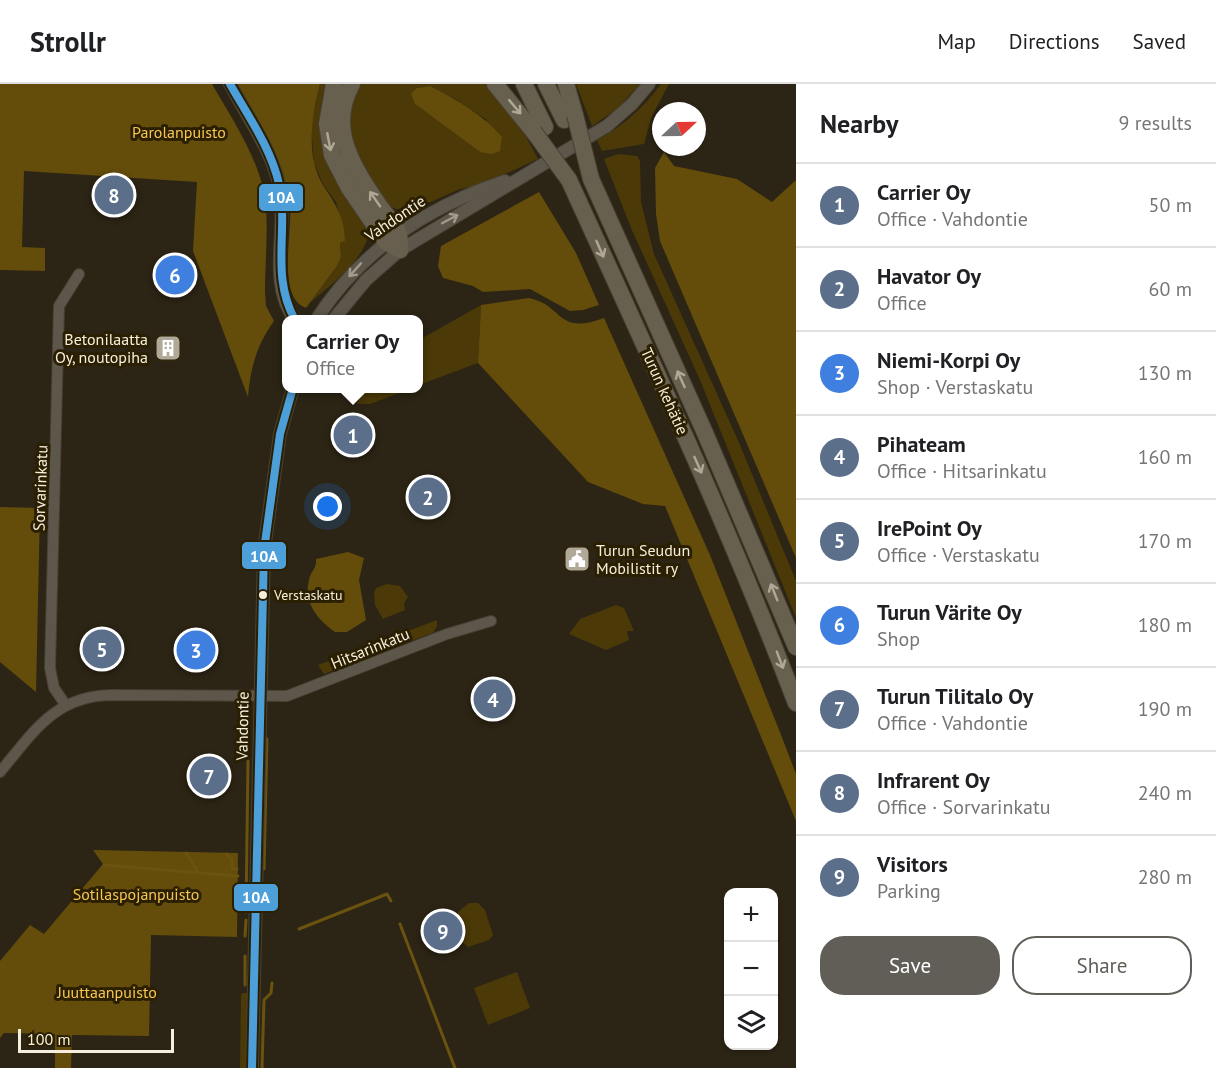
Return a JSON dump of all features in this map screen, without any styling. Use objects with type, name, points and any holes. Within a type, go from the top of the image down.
[{"type":"highway","points":[[334,84],[327,124],[332,155],[344,181],[395,241]]},
{"type":"highway","points":[[352,84],[344,103],[342,126],[346,151],[395,241]]},
{"type":"highway","points":[[495,84],[540,130]]},
{"type":"highway","points":[[524,84],[540,130]]},
{"type":"highway","points":[[546,84],[569,118]]},
{"type":"highway","points":[[566,84],[569,118]]},
{"type":"highway","name":"Turun kehätie","points":[[569,118],[593,183],[705,433],[796,646]]},
{"type":"highway","name":"Turun kehätie","points":[[540,130],[573,188],[714,500],[796,703]]},
{"type":"street","points":[[230,84],[276,173],[282,210],[281,290],[293,315]]},
{"type":"street","name":"Vahdontie","points":[[337,315],[395,241],[489,198],[518,177],[607,126],[650,84]]},
{"type":"street","name":"Vahdontie","points":[[320,315],[356,267],[463,197],[518,177]]},
{"type":"street","name":"Sorvarinkatu","points":[[65,704],[54,688],[51,668],[59,306],[79,274]]},
{"type":"street","name":"Vahdontie","points":[[252,1068],[259,698],[265,540],[280,434],[292,393]]},
{"type":"street","name":"Hitsarinkatu","points":[[259,698],[298,693],[447,634],[491,621]]},
{"type":"street","points":[[0,772],[38,727],[65,704],[97,695],[259,698]]},
{"type":"shaded area","points":[[320,84],[326,84],[321,108],[321,128],[325,146],[361,213],[369,234],[360,255],[353,264],[310,303],[337,266],[341,257],[340,243],[345,236],[336,202],[323,184],[314,163],[311,126]]},
{"type":"shaded area","points":[[360,84],[488,84],[522,129],[538,159],[481,185],[460,189],[415,209],[396,209],[387,205],[374,189],[348,134],[353,95]],"holes":[[[430,86],[457,100],[487,120],[480,152],[415,104],[417,88]]]},
{"type":"shaded area","points":[[576,84],[640,84],[617,109],[592,126]]},
{"type":"shaded area","points":[[661,84],[669,84],[659,102],[652,102],[652,116],[644,144],[602,151],[597,140],[632,116]]},
{"type":"shaded area","points":[[618,154],[637,156],[640,161],[641,202],[654,254],[740,445],[796,581],[796,618],[700,380],[631,228],[604,159]]},
{"type":"shaded area","points":[[481,305],[478,363],[423,384],[423,338]]},
{"type":"shaded area","points":[[362,393],[399,393],[370,404],[357,404]]},
{"type":"shaded area","points":[[387,584],[400,586],[408,597],[404,603],[405,610],[383,619],[375,605],[374,593],[376,588]]},
{"type":"shaded area","points":[[616,605],[624,608],[634,631],[627,631],[629,640],[606,650],[569,634],[580,619]]},
{"type":"shaded area","points":[[437,620],[433,633],[359,660],[355,651]]},
{"type":"shaded area","points":[[351,653],[354,662],[324,674],[318,665]]},
{"type":"shaded area","points":[[469,903],[478,903],[485,910],[493,935],[489,940],[468,947],[460,936],[458,912]]},
{"type":"shaded area","points":[[517,972],[530,1008],[488,1025],[474,988]]},
{"type":"shaded area","points":[[248,993],[246,1068],[240,1068],[241,994]]},
{"type":"green space","name":"Parolanpuisto","points":[[0,84],[212,84],[253,159],[264,191],[266,207],[265,292],[266,306],[274,321],[255,357],[248,397],[193,251],[197,182],[24,171],[22,247],[45,248],[45,271],[0,270]]},
{"type":"green space","points":[[238,84],[320,84],[313,122],[314,161],[317,173],[341,218],[345,241],[340,243],[341,257],[337,266],[306,308],[297,302],[289,279],[290,210],[283,176],[270,144]]},
{"type":"green space","points":[[430,86],[469,108],[486,121],[502,137],[500,151],[492,154],[480,152],[415,104],[411,94],[417,88]]},
{"type":"green space","points":[[662,156],[667,156],[674,166],[737,179],[772,202],[796,180],[796,558],[660,241],[656,214],[655,168]]},
{"type":"green space","points":[[539,192],[576,253],[599,305],[570,311],[530,289],[483,292],[473,286],[443,278],[438,266],[441,246]]},
{"type":"green space","points":[[529,298],[549,307],[568,321],[588,323],[604,318],[710,555],[796,774],[796,821],[665,506],[643,504],[588,482],[478,363],[481,305]]},
{"type":"green space","points":[[0,507],[40,508],[36,692],[0,662]]},
{"type":"green space","points":[[348,552],[364,558],[359,580],[366,620],[347,632],[335,632],[313,610],[308,596],[309,580],[316,559]]},
{"type":"green space","name":"Sotilaspojanpuisto","points":[[93,850],[238,853],[237,937],[151,935],[149,1036],[72,1035],[71,1068],[55,1068],[55,1034],[4,1033],[0,1038],[0,961],[30,925],[44,934],[103,864]]},
{"type":"waterway","points":[[264,869],[267,739]]},
{"type":"waterway","points":[[246,912],[248,761]]},
{"type":"waterway","points":[[186,853],[198,872]]},
{"type":"waterway","points":[[226,854],[232,859],[232,869],[237,869]]},
{"type":"waterway","points":[[104,865],[238,876]]},
{"type":"waterway","points":[[299,929],[387,894],[391,901]]},
{"type":"waterway","points":[[245,936],[246,920]]},
{"type":"waterway","points":[[400,924],[455,1068]]},
{"type":"waterway","points":[[245,956],[245,985]]},
{"type":"waterway","points":[[262,1068],[264,1000],[271,993],[272,983]]},
{"type":"transit line","name":"10A","points":[[230,84],[258,132],[279,184],[282,201],[283,286],[293,315]]},
{"type":"transit line","name":"10A","points":[[252,1068],[264,550],[280,434],[292,393]]},
{"type":"place","name":"Infrarent Oy","points":[[114,195]]},
{"type":"place","name":"Turun Värite Oy","points":[[175,275]]},
{"type":"place","name":"Betonilaatta Oy, noutopiha","points":[[168,348]]},
{"type":"place","name":"Carrier Oy","points":[[353,435]]},
{"type":"place","name":"Havator Oy","points":[[428,497]]},
{"type":"place","name":"Turun Seudun Mobilistit ry","points":[[577,559]]},
{"type":"place","name":"Verstaskatu","points":[[263,595]]},
{"type":"place","name":"IrePoint Oy","points":[[102,649]]},
{"type":"place","name":"Niemi-Korpi Oy","points":[[196,650]]},
{"type":"place","name":"Pihateam","points":[[493,699]]},
{"type":"place","name":"Turun Tilitalo Oy","points":[[209,776]]},
{"type":"place","name":"Visitors","points":[[443,931]]},
{"type":"park label","name":"Juuttaanpuisto","points":[[107,992]]}]
